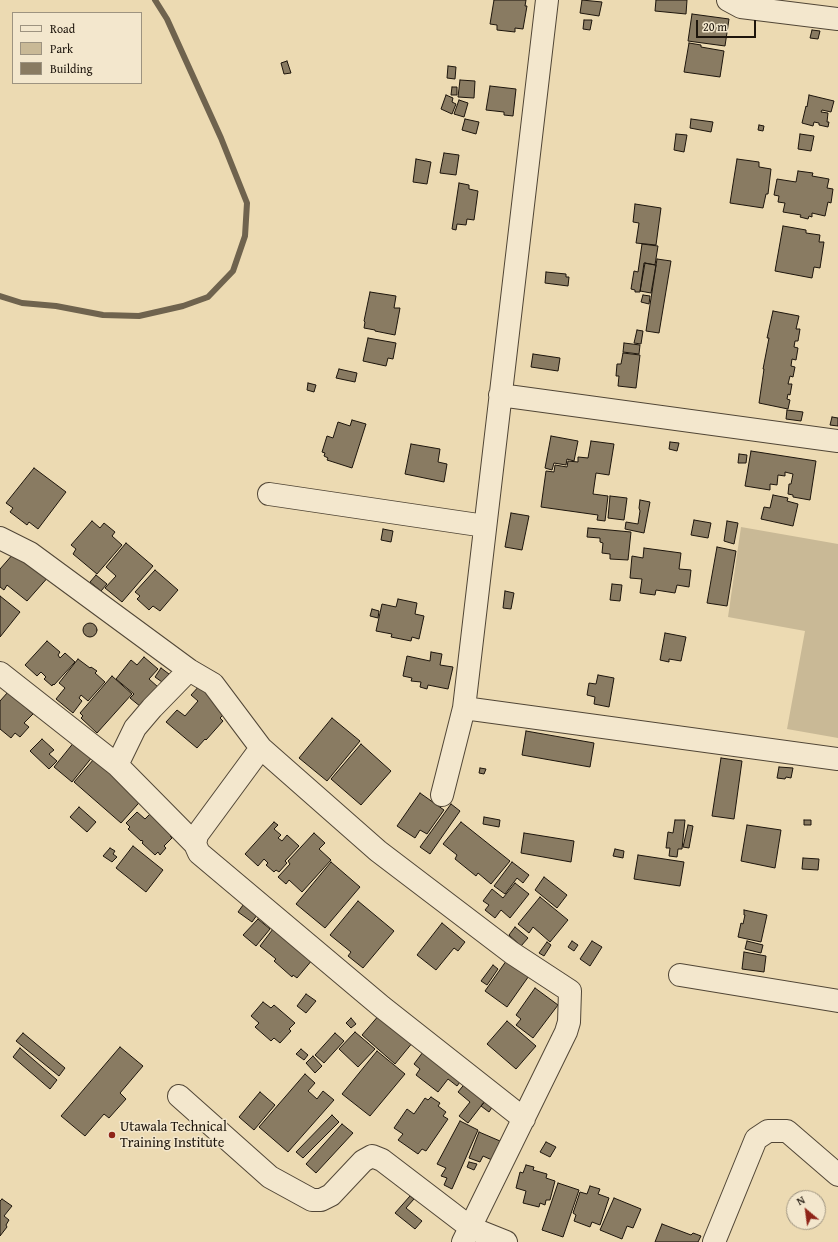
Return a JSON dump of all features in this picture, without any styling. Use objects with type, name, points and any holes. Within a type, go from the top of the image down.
[{"type":"street","points":[[442,795],[464,708],[547,0]]},
{"type":"street","points":[[728,0],[741,6],[838,19]]},
{"type":"street","points":[[500,395],[838,441]]},
{"type":"street","points":[[269,494],[485,526]]},
{"type":"street","points":[[0,538],[30,553],[189,670],[213,684],[261,748],[378,851],[512,953],[570,991],[569,1022],[566,1032],[467,1235]]},
{"type":"street","points":[[117,765],[135,728],[189,670]]},
{"type":"street","points":[[0,673],[117,765],[195,844],[198,854],[376,1002],[524,1119]]},
{"type":"street","points":[[464,708],[838,759]]},
{"type":"street","points":[[195,844],[197,835],[261,748]]},
{"type":"street","points":[[680,975],[838,1001]]},
{"type":"street","points":[[179,1096],[270,1177],[312,1200],[321,1200],[331,1196],[363,1161],[372,1156],[382,1160],[467,1235],[506,1242]]},
{"type":"street","points":[[714,1242],[756,1139],[768,1131],[786,1132],[838,1175]]},
{"type":"green space","points":[[741,527],[838,544],[838,738],[787,729],[805,631],[728,617]]},
{"type":"building","points":[[494,0],[526,0],[525,6],[527,6],[523,29],[515,28],[515,32],[497,30],[497,25],[490,24]]},
{"type":"building","points":[[582,0],[602,2],[599,16],[580,13]]},
{"type":"building","points":[[656,0],[687,0],[686,14],[655,11]]},
{"type":"building","points":[[692,14],[729,19],[725,46],[688,41]]},
{"type":"building","points":[[584,20],[592,20],[590,30],[583,29]]},
{"type":"building","points":[[812,30],[820,31],[818,39],[810,38]]},
{"type":"building","points":[[689,43],[701,45],[701,47],[724,51],[720,77],[684,72]]},
{"type":"building","points":[[287,61],[291,73],[284,74],[281,63]]},
{"type":"building","points":[[448,66],[456,67],[455,79],[447,78]]},
{"type":"building","points":[[460,80],[475,81],[474,98],[458,97]]},
{"type":"building","points":[[490,86],[516,89],[513,116],[504,115],[504,112],[486,110]]},
{"type":"building","points":[[452,87],[457,87],[457,95],[451,95]]},
{"type":"building","points":[[446,95],[453,98],[452,102],[456,104],[452,114],[441,109]]},
{"type":"building","points":[[809,95],[834,101],[831,112],[822,110],[821,112],[828,113],[828,127],[814,122],[813,126],[802,123]]},
{"type":"building","points":[[459,100],[468,103],[464,117],[454,114]]},
{"type":"building","points":[[465,119],[479,122],[476,134],[462,130]]},
{"type":"building","points":[[691,119],[713,122],[711,132],[690,128]]},
{"type":"building","points":[[759,125],[764,126],[763,131],[758,130]]},
{"type":"building","points":[[676,134],[687,135],[684,152],[674,150]]},
{"type":"building","points":[[800,134],[814,136],[811,151],[798,149]]},
{"type":"building","points":[[444,153],[459,155],[456,175],[440,173]]},
{"type":"building","points":[[416,159],[431,162],[427,184],[413,182]]},
{"type":"building","points":[[737,159],[759,162],[759,167],[771,169],[768,194],[766,194],[763,208],[730,203]]},
{"type":"building","points":[[798,171],[813,173],[812,176],[829,179],[827,188],[833,189],[831,203],[828,202],[825,216],[812,213],[812,217],[809,216],[808,219],[800,217],[801,215],[783,212],[785,203],[778,202],[779,196],[774,195],[777,179],[796,182]]},
{"type":"building","points":[[459,183],[469,185],[469,189],[478,191],[474,220],[467,219],[466,225],[457,224],[456,230],[452,229]]},
{"type":"building","points":[[635,204],[661,208],[656,245],[636,243],[639,223],[633,222]]},
{"type":"building","points":[[783,226],[806,230],[806,233],[820,235],[819,242],[824,242],[820,268],[814,267],[812,278],[775,271]]},
{"type":"building","points":[[642,244],[658,246],[655,265],[644,263],[640,292],[635,292],[635,290],[631,289],[634,271],[638,272]]},
{"type":"building","points":[[657,259],[671,261],[659,333],[646,331]]},
{"type":"building","points":[[645,263],[656,265],[651,293],[640,291]]},
{"type":"building","points":[[546,272],[566,274],[566,277],[569,277],[568,286],[545,283]]},
{"type":"building","points":[[370,292],[396,296],[394,308],[400,308],[395,335],[364,328]]},
{"type":"building","points":[[643,295],[650,296],[649,304],[641,302]]},
{"type":"building","points":[[773,311],[799,316],[796,329],[800,329],[798,341],[795,341],[794,347],[798,348],[796,360],[792,359],[791,366],[795,367],[793,377],[790,376],[788,384],[792,384],[790,395],[788,394],[787,399],[790,400],[788,409],[759,403],[763,369],[769,338],[767,338]]},
{"type":"building","points":[[637,330],[643,331],[641,344],[634,343]]},
{"type":"building","points":[[368,338],[396,343],[393,359],[388,358],[386,366],[363,361]]},
{"type":"building","points":[[624,343],[640,345],[639,354],[623,352]]},
{"type":"building","points":[[623,353],[640,355],[636,388],[618,386],[619,376],[616,376],[617,364],[621,364]]},
{"type":"building","points":[[533,354],[560,358],[558,371],[531,367]]},
{"type":"building","points":[[339,369],[357,373],[355,382],[336,378]]},
{"type":"building","points":[[308,383],[316,385],[314,392],[307,390]]},
{"type":"building","points":[[787,410],[803,412],[801,421],[786,419]]},
{"type":"building","points":[[832,417],[838,418],[838,426],[830,425]]},
{"type":"building","points":[[352,420],[366,424],[352,468],[327,460],[328,458],[324,456],[325,453],[322,452],[327,436],[333,438],[338,422],[350,426]]},
{"type":"building","points":[[551,436],[578,441],[574,461],[567,459],[566,465],[554,463],[552,470],[545,468]]},
{"type":"building","points":[[591,441],[614,444],[609,475],[596,473],[593,494],[608,496],[605,521],[597,520],[598,515],[541,507],[546,471],[554,472],[555,465],[567,467],[568,461],[578,462],[578,457],[588,458]]},
{"type":"building","points":[[670,442],[679,443],[677,451],[669,449]]},
{"type":"building","points":[[411,444],[440,449],[438,462],[447,464],[444,482],[405,474]]},
{"type":"building","points":[[751,451],[816,461],[810,500],[793,497],[793,495],[788,494],[789,484],[791,484],[793,474],[785,472],[785,476],[778,475],[777,485],[770,484],[770,490],[745,486]]},
{"type":"building","points":[[739,454],[747,455],[746,463],[738,463]]},
{"type":"building","points":[[34,468],[66,492],[38,529],[29,522],[27,525],[10,512],[13,508],[6,503]]},
{"type":"building","points":[[773,495],[788,498],[787,501],[798,504],[793,526],[761,519],[764,507],[770,508]]},
{"type":"building","points":[[610,496],[627,498],[624,520],[608,518]]},
{"type":"building","points":[[640,500],[650,502],[644,533],[625,529],[626,522],[638,524]]},
{"type":"building","points":[[511,513],[529,516],[522,550],[505,547]]},
{"type":"building","points":[[694,520],[711,523],[708,538],[691,535]]},
{"type":"building","points":[[92,521],[100,528],[104,523],[115,532],[112,536],[122,545],[97,574],[73,554],[76,549],[71,545]]},
{"type":"building","points":[[727,521],[738,523],[734,544],[724,541]]},
{"type":"building","points":[[588,528],[631,532],[628,560],[610,559],[610,554],[602,553],[603,543],[600,542],[600,538],[587,537]]},
{"type":"building","points":[[383,529],[393,531],[391,542],[381,540]]},
{"type":"building","points":[[126,543],[153,566],[122,602],[105,588],[116,576],[106,567]]},
{"type":"building","points":[[717,547],[736,551],[727,606],[707,603]]},
{"type":"building","points":[[644,548],[681,553],[679,569],[691,570],[689,587],[677,585],[675,593],[656,590],[655,595],[640,593],[642,579],[630,578],[632,556],[643,558]]},
{"type":"building","points":[[14,553],[50,575],[27,601],[7,585],[4,590],[0,587],[0,569]]},
{"type":"building","points":[[155,570],[178,590],[160,611],[153,606],[149,610],[137,599],[140,596],[135,592]]},
{"type":"building","points":[[96,575],[107,584],[101,591],[90,582]]},
{"type":"building","points":[[612,584],[622,585],[620,601],[610,600]]},
{"type":"building","points":[[505,591],[514,593],[511,609],[503,608]]},
{"type":"building","points":[[0,596],[20,612],[0,637]]},
{"type":"building","points":[[398,599],[417,603],[415,614],[424,616],[419,639],[412,637],[411,641],[391,637],[392,634],[376,631],[382,604],[396,607]]},
{"type":"building","points":[[372,609],[379,611],[378,618],[370,616]]},
{"type":"building","points":[[90,623],[95,625],[97,630],[95,635],[90,637],[85,635],[83,630],[85,625]]},
{"type":"building","points":[[665,633],[686,637],[681,661],[669,659],[669,662],[660,660]]},
{"type":"building","points":[[47,641],[60,652],[58,655],[60,658],[65,653],[75,662],[52,686],[44,679],[46,677],[41,672],[37,676],[25,665]]},
{"type":"building","points":[[431,652],[442,654],[440,665],[453,667],[448,689],[428,685],[427,689],[420,687],[421,682],[411,681],[412,678],[403,676],[407,656],[430,661]]},
{"type":"building","points":[[144,657],[158,669],[149,679],[158,687],[141,707],[130,698],[134,694],[116,679],[131,660],[137,665]]},
{"type":"building","points":[[78,659],[90,668],[91,667],[97,671],[95,673],[105,682],[88,701],[81,695],[79,698],[82,701],[73,713],[56,699],[65,688],[59,683]]},
{"type":"building","points":[[161,668],[169,674],[162,682],[155,677]]},
{"type":"building","points":[[598,675],[614,678],[609,707],[594,704],[595,697],[587,695],[589,683],[596,684]]},
{"type":"building","points":[[112,676],[132,694],[97,733],[81,718],[83,716],[80,713]]},
{"type":"building","points":[[201,684],[229,709],[220,718],[223,721],[197,748],[166,722],[177,710],[185,716],[198,701],[191,695]]},
{"type":"building","points":[[8,692],[33,714],[24,723],[29,727],[20,737],[15,733],[11,738],[0,729],[0,701]]},
{"type":"building","points":[[332,718],[360,741],[327,781],[299,758]]},
{"type":"building","points":[[526,731],[594,743],[590,767],[522,755]]},
{"type":"building","points":[[42,739],[54,750],[49,754],[57,761],[49,769],[30,751]]},
{"type":"building","points":[[75,741],[93,756],[72,782],[54,767]]},
{"type":"building","points":[[361,744],[391,771],[361,805],[331,779]]},
{"type":"building","points":[[721,758],[742,761],[734,819],[712,816]]},
{"type":"building","points":[[94,759],[145,796],[121,823],[74,782]]},
{"type":"building","points":[[779,767],[793,768],[791,778],[777,778]]},
{"type":"building","points":[[480,768],[486,769],[484,774],[479,773]]},
{"type":"building","points":[[420,793],[444,810],[427,834],[420,830],[415,838],[397,826]]},
{"type":"building","points":[[451,804],[460,811],[430,854],[420,847]]},
{"type":"building","points":[[79,807],[96,822],[87,832],[70,817]]},
{"type":"building","points":[[153,811],[172,834],[170,836],[172,838],[164,846],[166,848],[160,855],[158,852],[155,855],[142,843],[142,840],[141,841],[128,829],[130,827],[126,823],[137,812],[145,819]]},
{"type":"building","points":[[484,817],[500,820],[499,827],[483,824]]},
{"type":"building","points":[[675,820],[685,820],[682,849],[678,849],[677,857],[669,856],[670,848],[666,848],[668,832],[673,833]]},
{"type":"building","points":[[804,820],[811,820],[811,825],[804,825]]},
{"type":"building","points":[[274,822],[278,825],[274,829],[281,835],[278,838],[282,841],[287,835],[299,846],[285,861],[287,863],[279,872],[276,870],[274,872],[266,865],[268,863],[264,859],[258,866],[245,854]]},
{"type":"building","points":[[461,822],[510,861],[491,884],[478,873],[476,876],[455,859],[457,855],[443,844]]},
{"type":"building","points":[[688,825],[693,826],[689,848],[683,847]]},
{"type":"building","points":[[747,825],[781,830],[775,868],[741,861]]},
{"type":"building","points":[[314,833],[325,843],[319,849],[331,860],[302,892],[289,880],[286,884],[278,877],[290,864],[288,861]]},
{"type":"building","points":[[524,833],[574,841],[571,862],[521,853]]},
{"type":"building","points":[[133,846],[163,870],[146,892],[116,868]]},
{"type":"building","points":[[110,848],[115,851],[113,854],[117,857],[112,862],[103,856]]},
{"type":"building","points":[[615,849],[624,851],[623,858],[613,856]]},
{"type":"building","points":[[638,855],[684,862],[680,886],[634,879]]},
{"type":"building","points":[[803,858],[819,859],[818,870],[802,869]]},
{"type":"building","points":[[331,862],[360,887],[325,928],[296,904]]},
{"type":"building","points":[[512,862],[529,875],[523,883],[517,878],[505,894],[494,886]]},
{"type":"building","points":[[544,877],[567,895],[557,908],[535,890]]},
{"type":"building","points":[[515,883],[529,894],[510,918],[501,910],[495,918],[485,910],[489,905],[483,901],[492,889],[503,898]]},
{"type":"building","points":[[540,897],[568,920],[550,942],[533,927],[529,933],[518,924]]},
{"type":"building","points":[[246,901],[260,911],[252,922],[238,912]]},
{"type":"building","points":[[358,901],[394,931],[363,968],[348,956],[351,952],[330,935]]},
{"type":"building","points":[[744,910],[767,915],[761,942],[738,937],[741,923],[743,924],[745,915]]},
{"type":"building","points":[[258,919],[270,929],[256,946],[243,935]]},
{"type":"building","points":[[442,923],[465,942],[458,951],[454,948],[436,970],[417,955]]},
{"type":"building","points":[[515,927],[528,938],[521,946],[509,935]]},
{"type":"building","points":[[273,929],[313,959],[297,978],[293,975],[292,977],[274,961],[276,959],[260,946]]},
{"type":"building","points":[[572,941],[578,945],[574,951],[568,947]]},
{"type":"building","points":[[592,941],[602,947],[590,966],[580,959]]},
{"type":"building","points":[[747,941],[763,945],[761,953],[745,949]]},
{"type":"building","points":[[547,942],[551,945],[544,956],[539,953]]},
{"type":"building","points":[[744,952],[766,956],[764,972],[742,969]]},
{"type":"building","points":[[509,957],[531,973],[507,1007],[485,991]]},
{"type":"building","points":[[493,965],[498,969],[487,985],[481,981]]},
{"type":"building","points":[[535,988],[558,1005],[533,1038],[516,1025],[521,1019],[516,1015]]},
{"type":"building","points":[[306,994],[316,1001],[306,1013],[297,1006]]},
{"type":"building","points":[[263,1002],[271,1008],[274,1005],[295,1023],[289,1029],[291,1031],[280,1043],[274,1038],[271,1041],[255,1027],[259,1023],[251,1016]]},
{"type":"building","points":[[380,1014],[413,1042],[395,1064],[362,1035]]},
{"type":"building","points":[[351,1018],[356,1024],[351,1028],[346,1023]]},
{"type":"building","points":[[507,1021],[536,1046],[516,1069],[487,1044]]},
{"type":"building","points":[[355,1032],[375,1049],[358,1067],[339,1049]]},
{"type":"building","points":[[23,1033],[65,1068],[59,1076],[16,1041]]},
{"type":"building","points":[[335,1033],[344,1041],[324,1063],[315,1055]]},
{"type":"building","points":[[120,1047],[143,1066],[120,1093],[126,1099],[109,1118],[104,1114],[85,1136],[61,1116]]},
{"type":"building","points":[[20,1048],[57,1080],[50,1089],[13,1057]]},
{"type":"building","points":[[301,1049],[308,1055],[304,1060],[296,1054]]},
{"type":"building","points":[[377,1051],[405,1074],[370,1116],[342,1094]]},
{"type":"building","points":[[423,1052],[463,1078],[457,1086],[448,1079],[438,1092],[416,1075],[420,1069],[414,1064]]},
{"type":"building","points":[[313,1056],[322,1066],[315,1073],[306,1063]]},
{"type":"building","points":[[305,1074],[315,1083],[308,1091],[317,1099],[323,1091],[334,1100],[288,1152],[259,1127]]},
{"type":"building","points":[[467,1081],[488,1097],[468,1123],[459,1116],[470,1102],[458,1092]]},
{"type":"building","points":[[260,1092],[275,1105],[254,1130],[239,1117]]},
{"type":"building","points":[[431,1097],[440,1103],[438,1106],[446,1112],[443,1116],[448,1119],[426,1151],[422,1149],[418,1154],[398,1140],[403,1134],[394,1128],[407,1109],[414,1114],[425,1098],[428,1100]]},
{"type":"building","points":[[488,1098],[495,1103],[489,1112],[481,1106]]},
{"type":"building","points":[[332,1115],[339,1122],[303,1158],[296,1152]]},
{"type":"building","points":[[460,1121],[478,1130],[452,1189],[444,1185],[447,1178],[441,1176],[446,1168],[437,1164]]},
{"type":"building","points":[[342,1124],[353,1133],[316,1173],[306,1164]]},
{"type":"building","points":[[479,1132],[500,1141],[492,1160],[483,1156],[480,1162],[469,1158]]},
{"type":"building","points":[[546,1142],[556,1147],[550,1157],[540,1152]]},
{"type":"building","points":[[469,1162],[477,1164],[474,1170],[467,1167]]},
{"type":"building","points":[[526,1165],[534,1167],[533,1170],[547,1174],[546,1178],[555,1181],[550,1200],[546,1200],[545,1205],[540,1203],[539,1207],[523,1203],[526,1191],[516,1188],[520,1172],[523,1173]]},
{"type":"building","points":[[558,1183],[579,1190],[563,1237],[542,1230]]},
{"type":"building","points":[[590,1186],[600,1189],[598,1194],[609,1198],[600,1225],[592,1222],[590,1227],[574,1221],[576,1215],[573,1213],[580,1192],[587,1194]]},
{"type":"building","points":[[410,1196],[414,1199],[406,1208],[422,1221],[415,1229],[395,1213]]},
{"type":"building","points":[[614,1198],[641,1209],[633,1228],[627,1226],[622,1239],[600,1230]]},
{"type":"building","points":[[2,1199],[12,1206],[4,1216],[9,1220],[6,1225],[7,1227],[0,1236],[0,1201]]},
{"type":"building","points":[[662,1224],[691,1235],[693,1233],[701,1236],[698,1242],[655,1242]]},
{"type":"waterway","points":[[0,296],[22,303],[56,306],[103,315],[139,316],[183,306],[208,297],[233,271],[245,236],[247,203],[221,138],[167,19],[155,0]]},
{"type":"place","name":"Utawala Technical Training Institute","points":[[112,1135]]}]
